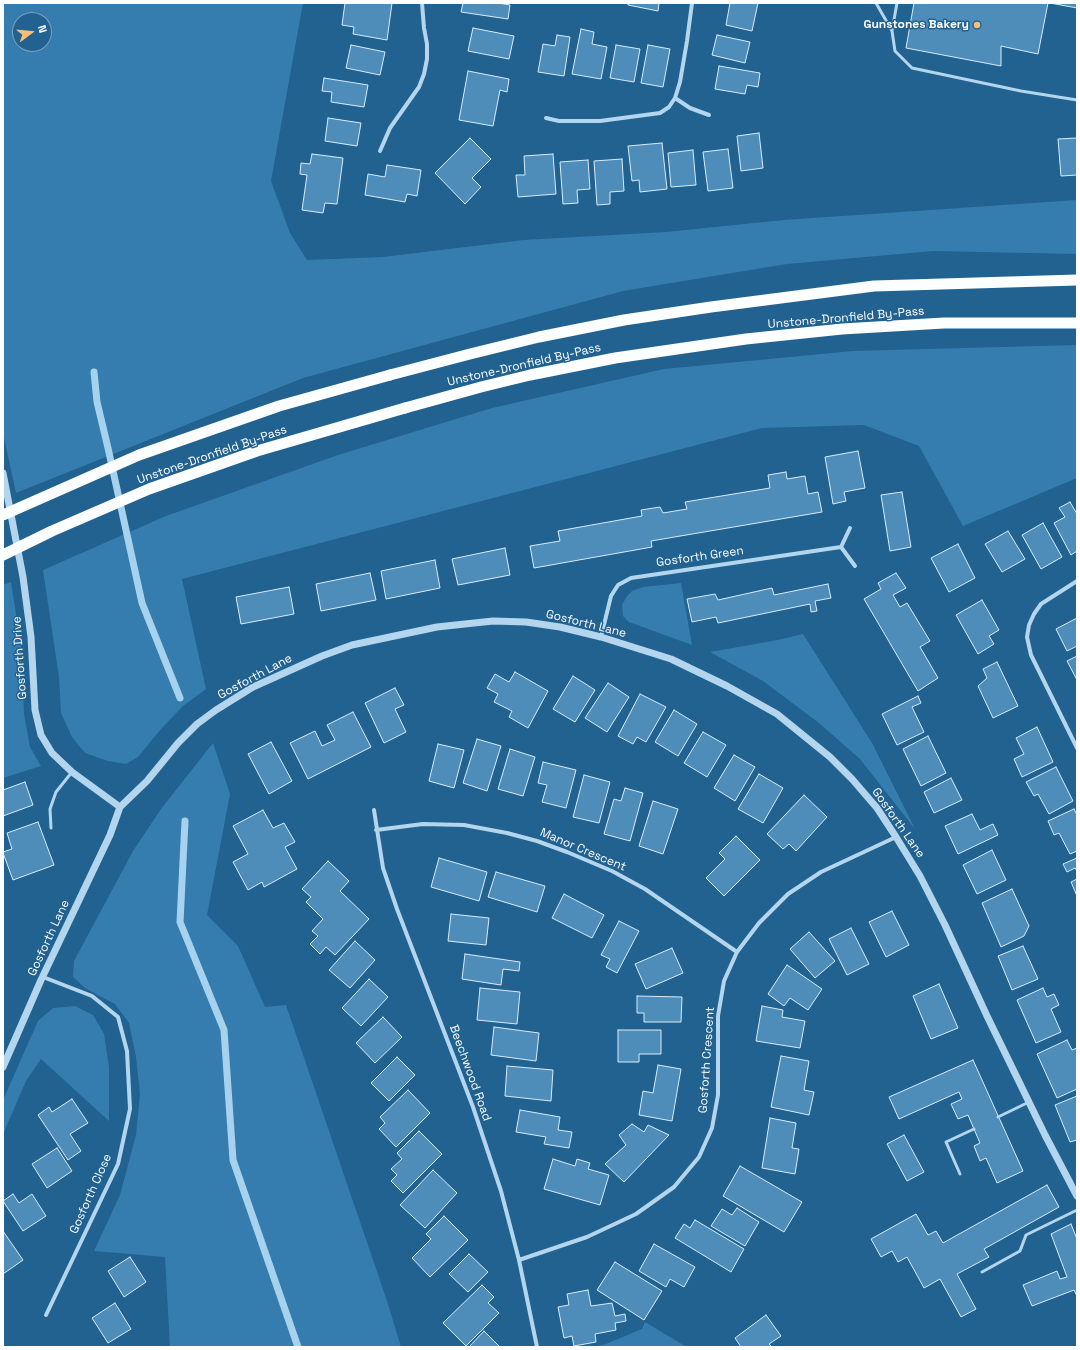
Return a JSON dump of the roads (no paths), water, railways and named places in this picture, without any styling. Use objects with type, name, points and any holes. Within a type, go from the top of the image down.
[{"type":"highway","name":"Unstone-Dronfield By-Pass","points":[[3,515],[138,455],[279,406],[390,375],[539,337],[624,320],[711,306],[874,286],[1077,280]]},
{"type":"highway","name":"Unstone-Dronfield By-Pass","points":[[3,555],[52,531],[149,489],[257,451],[480,387],[530,375],[615,358],[739,340],[842,329],[944,323],[1077,322]]},
{"type":"street","points":[[380,151],[390,128],[416,91],[424,74],[427,60],[427,44],[422,3]]},
{"type":"street","points":[[546,118],[559,121],[600,121],[660,113],[669,107],[675,98],[681,76],[692,3]]},
{"type":"street","points":[[675,98],[690,108],[709,114]]},
{"type":"street","name":"Gosforth Drive","points":[[3,472],[24,577],[31,637],[35,710],[41,735],[52,753],[72,772],[120,807]]},
{"type":"street","points":[[850,528],[841,547],[856,566]]},
{"type":"street","name":"Gosforth Green","points":[[601,637],[611,596],[618,585],[631,578],[841,547]]},
{"type":"street","points":[[1077,581],[1041,604],[1029,625],[1028,637],[1031,655],[1077,748]]},
{"type":"street","name":"Gosforth Lane","points":[[3,1067],[43,977],[110,835],[120,807],[147,781],[178,743],[198,724],[216,710],[260,684],[322,656],[352,645],[437,627],[492,621],[526,622],[560,627],[601,637],[671,659],[727,686],[777,714],[830,757],[852,778],[877,808],[920,876],[945,925],[1029,1102],[1077,1196]]},
{"type":"street","name":"Beechwood Road","points":[[374,810],[376,830],[388,882],[473,1107],[501,1192],[519,1260],[536,1347]]},
{"type":"street","name":"Manor Crescent","points":[[376,830],[423,824],[464,825],[507,833],[537,841],[606,868],[645,889],[738,952]]},
{"type":"street","name":"Gosforth Crescent","points":[[519,1260],[587,1237],[636,1214],[674,1187],[699,1157],[712,1128],[718,1095],[718,1016],[724,981],[738,952],[759,923],[788,894],[821,872],[896,837]]},
{"type":"street","name":"Gosforth Close","points":[[43,977],[92,996],[118,1017],[127,1050],[130,1108],[118,1164],[46,1315]]},
{"type":"lane","points":[[876,3],[892,31]]},
{"type":"lane","points":[[897,3],[892,31],[895,51],[912,68],[1021,91],[1077,100]]},
{"type":"lane","points":[[51,828],[50,808],[56,792],[72,772]]},
{"type":"lane","points":[[998,1117],[1029,1102]]},
{"type":"lane","points":[[960,1174],[946,1142],[974,1129]]},
{"type":"lane","points":[[982,1272],[1020,1251],[1026,1235],[1077,1210]]},
{"type":"waterway","points":[[94,372],[97,402],[142,603],[180,698]]},
{"type":"waterway","points":[[185,821],[180,922],[224,1030],[233,1160],[298,1347]]},
{"type":"place","name":"Gunstones Bakery","points":[[977,25]]}]
